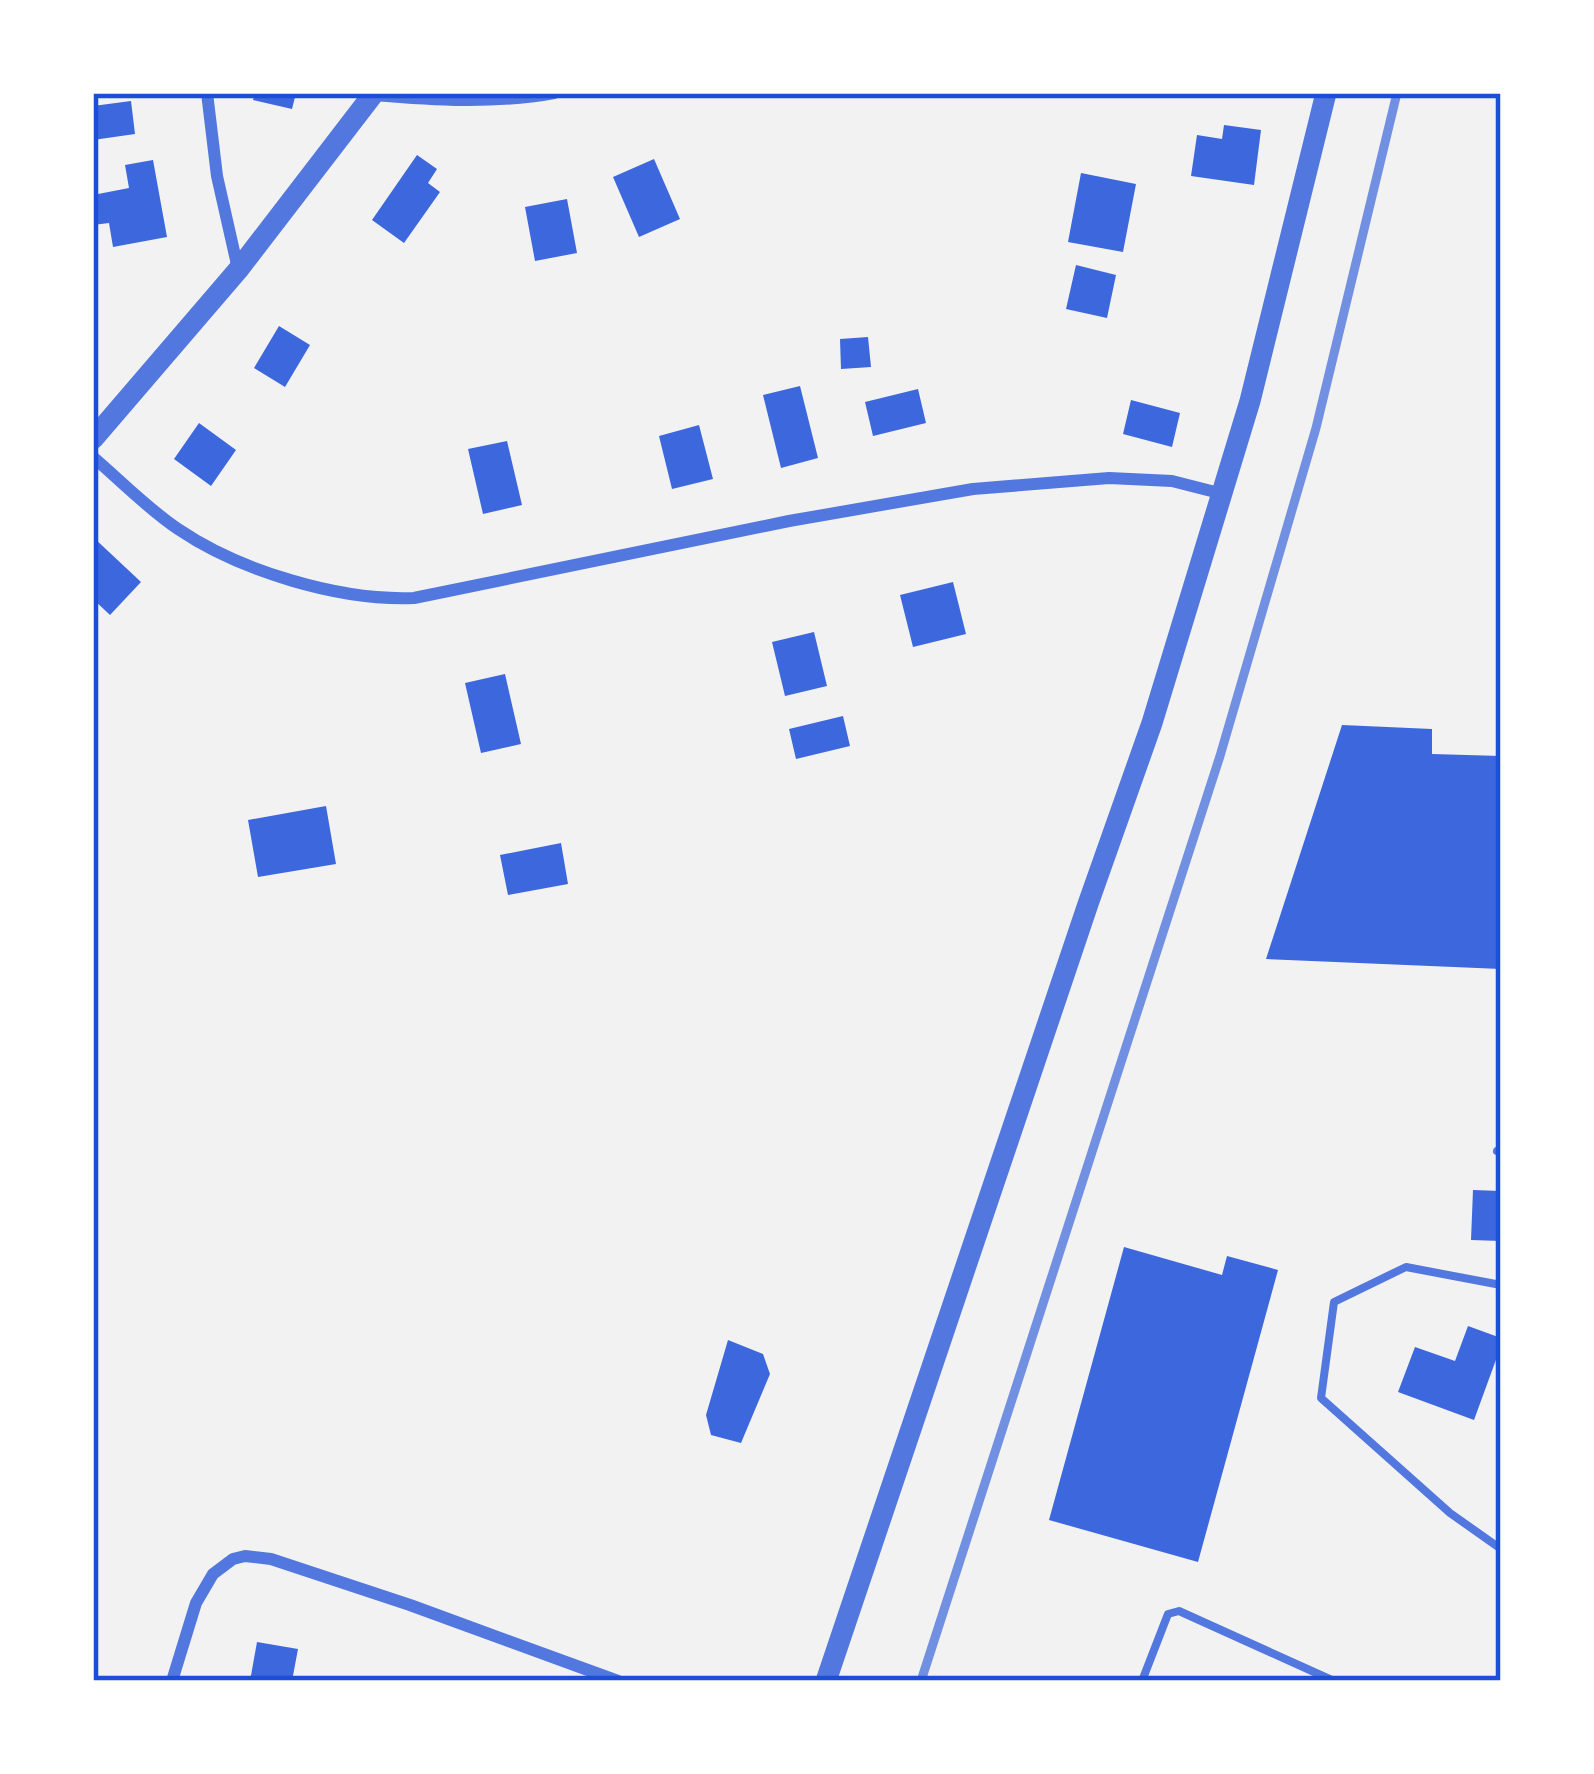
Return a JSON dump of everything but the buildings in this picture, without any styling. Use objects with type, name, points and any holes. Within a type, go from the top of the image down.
[{"type":"street","points":[[207,93],[238,270]]},
{"type":"street","points":[[93,439],[238,270],[373,94],[509,100],[554,93]]},
{"type":"street","points":[[826,1681],[1152,723],[1250,400],[1326,93]]},
{"type":"street","points":[[93,458],[178,529],[233,558],[276,577],[384,599],[413,598],[789,521],[974,489],[1108,478],[1172,481],[1222,494]]},
{"type":"street","points":[[172,1681],[196,1603],[213,1574],[232,1559],[245,1556],[271,1559],[410,1605],[617,1681]]},
{"type":"lane","points":[[1501,1285],[1406,1267],[1334,1303],[1321,1399],[1450,1513],[1501,1549]]},
{"type":"lane","points":[[1142,1681],[1168,1614],[1179,1611],[1334,1681]]},
{"type":"railway","points":[[921,1681],[1220,756],[1316,428],[1397,93]]}]
